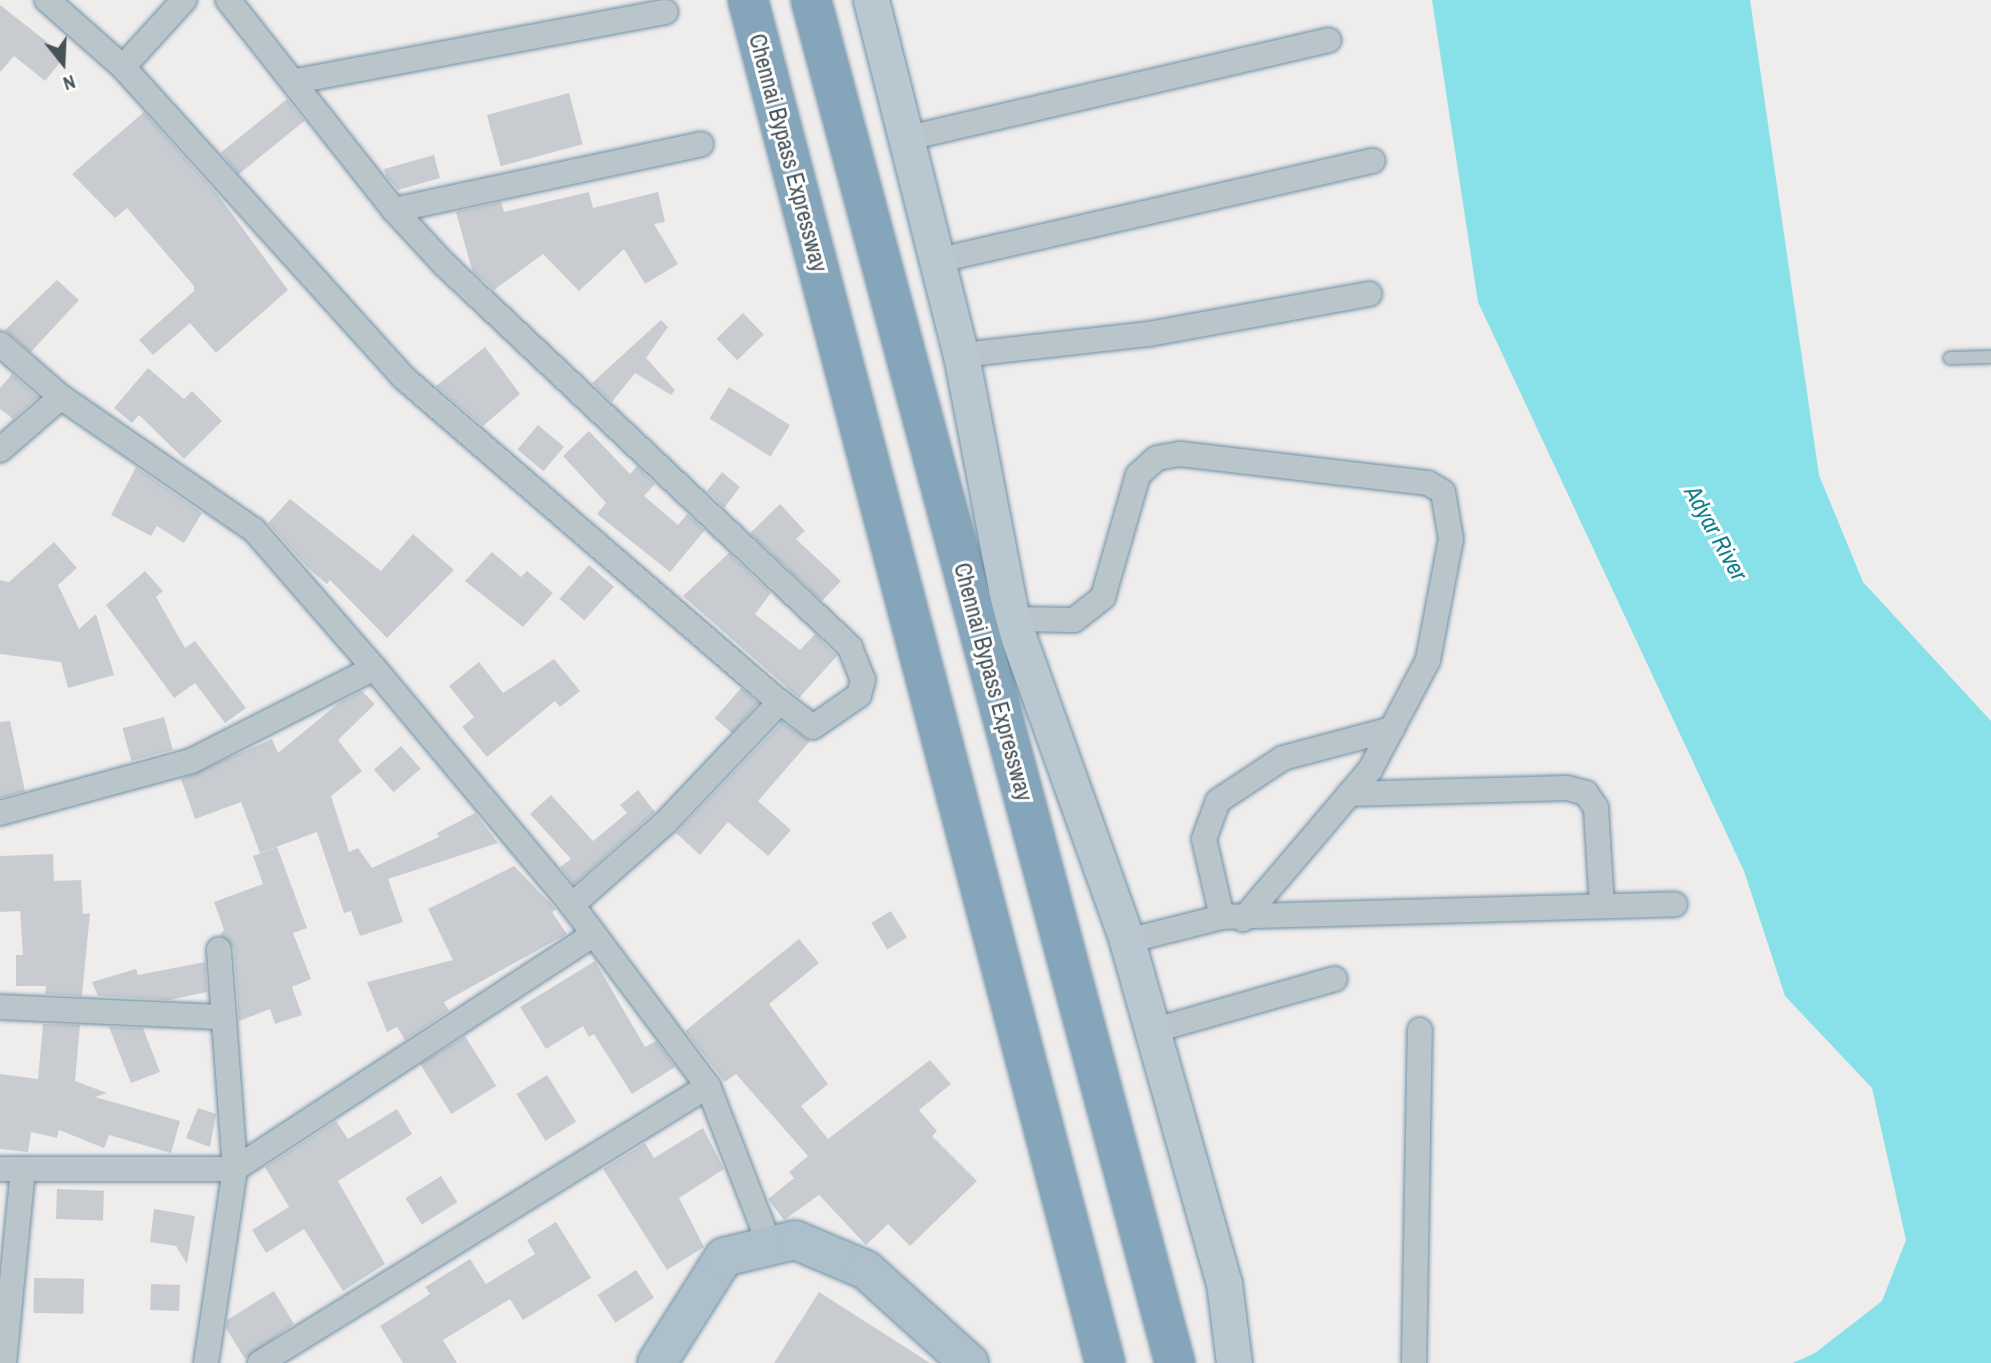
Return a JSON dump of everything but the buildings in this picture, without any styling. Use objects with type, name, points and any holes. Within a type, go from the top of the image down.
[{"type":"highway","name":"Chennai Bypass Expressway","points":[[748,0],[1105,1363]]},
{"type":"highway","name":"Chennai Bypass Expressway","points":[[811,0],[1175,1363]]},
{"type":"main road","points":[[657,1363],[724,1257],[795,1240],[866,1270],[970,1363]]},
{"type":"street","points":[[47,0],[123,67],[404,378],[780,702],[813,727],[859,695],[863,680],[850,647],[445,265],[394,210],[296,81],[228,0]]},
{"type":"street","points":[[123,67],[184,0]]},
{"type":"street","points":[[879,2],[904,139],[961,355],[1012,619],[1127,941],[1224,1283],[1234,1363]]},
{"type":"street","points":[[296,81],[666,12]]},
{"type":"street","points":[[904,139],[1329,40]]},
{"type":"street","points":[[394,210],[701,144]]},
{"type":"street","points":[[935,261],[1373,161]]},
{"type":"street","points":[[961,355],[1149,334],[1369,294]]},
{"type":"street","points":[[0,344],[61,397],[254,530],[374,668],[572,905],[708,1086],[770,1246]]},
{"type":"street","points":[[0,450],[61,397]]},
{"type":"street","points":[[1012,619],[1074,620],[1103,597],[1134,485],[1157,458],[1180,454],[1427,483],[1443,492],[1451,539],[1428,660],[1392,729],[1349,794],[1232,918]]},
{"type":"street","points":[[0,813],[191,761],[374,668]]},
{"type":"street","points":[[572,905],[666,822],[780,702]]},
{"type":"street","points":[[1232,918],[1204,839],[1219,801],[1283,758],[1392,729]]},
{"type":"street","points":[[1349,794],[1567,788],[1586,793],[1596,808],[1602,905]]},
{"type":"street","points":[[1127,941],[1232,918],[1388,909],[1675,904]]},
{"type":"street","points":[[4,1363],[12,1169],[235,1169],[594,934]]},
{"type":"street","points":[[205,1363],[235,1169],[219,950]]},
{"type":"street","points":[[1152,1031],[1335,979]]},
{"type":"street","points":[[0,1007],[224,1017]]},
{"type":"street","points":[[1414,1363],[1420,1030]]},
{"type":"street","points":[[260,1363],[708,1086]]},
{"type":"lane","points":[[1950,358],[1991,357]]},
{"type":"water","name":"Adyar River","points":[[1432,0],[1750,0],[1819,475],[1863,582],[1991,721],[1991,1363],[1793,1363],[1815,1353],[1882,1301],[1906,1240],[1872,1088],[1785,996],[1744,871],[1478,302]]}]
